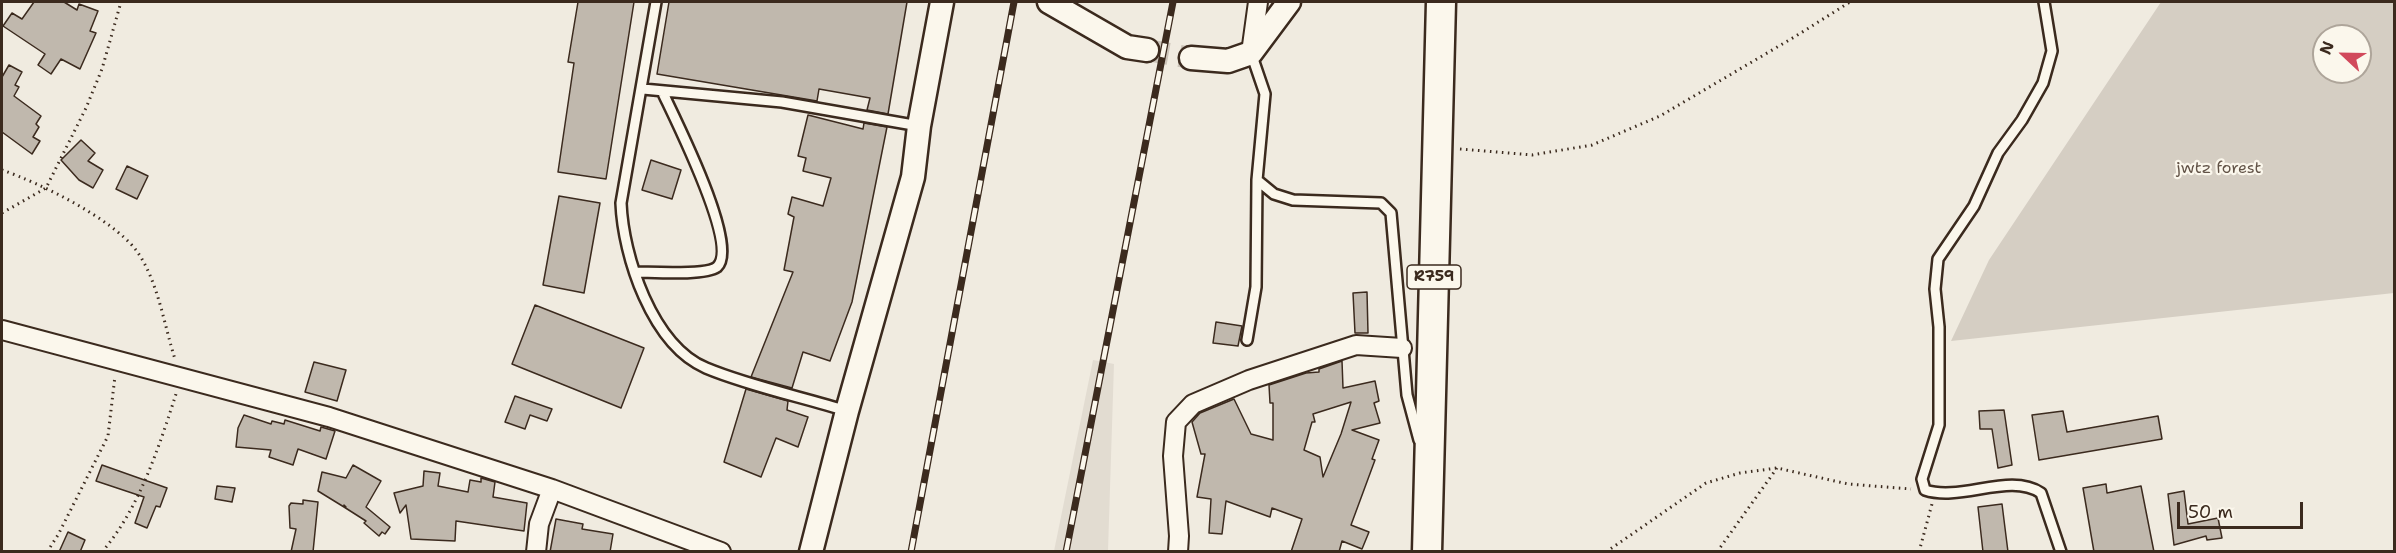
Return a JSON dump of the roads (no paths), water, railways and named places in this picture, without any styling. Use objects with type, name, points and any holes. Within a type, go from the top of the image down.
[{"type":"main road","name":"R759","points":[[1427,552],[1441,2]]},
{"type":"street","points":[[811,552],[847,411],[913,177],[919,126],[942,2]]},
{"type":"street","points":[[1048,2],[1127,47],[1147,50]]},
{"type":"street","points":[[1251,53],[1258,2]]},
{"type":"street","points":[[1191,58],[1228,61],[1251,53],[1289,2]]},
{"type":"street","points":[[2,330],[329,417],[552,489],[721,552]]},
{"type":"street","points":[[1178,552],[1179,536],[1173,456],[1176,422],[1193,404],[1249,380],[1356,345],[1402,348]]},
{"type":"street","points":[[536,552],[539,524],[552,489]]},
{"type":"lane","points":[[656,2],[643,89],[621,203],[622,232],[635,272],[665,335],[683,353],[704,367],[847,411]]},
{"type":"lane","points":[[2044,2],[2052,51],[2043,83],[2022,120],[1998,153],[1974,206],[1941,252],[1936,266],[1939,425],[1922,479],[1925,490],[1936,494],[2006,486],[2033,488],[2041,493],[2061,552]]},
{"type":"lane","points":[[1247,340],[1256,287],[1257,180],[1265,94],[1251,53]]},
{"type":"lane","points":[[643,89],[782,102],[919,126]]},
{"type":"lane","points":[[635,272],[704,271],[716,268],[723,259],[722,245],[706,186],[662,91]]},
{"type":"lane","points":[[1257,180],[1274,194],[1293,200],[1381,203],[1388,207],[1391,213],[1407,394],[1430,483]]},
{"type":"tunnel","points":[[1147,50],[1191,58]]},
{"type":"railway","points":[[911,552],[1014,2]]},
{"type":"railway","points":[[1066,552],[1173,2]]},
{"type":"park label","name":"jwtz forest","points":[[2219,169]]}]
